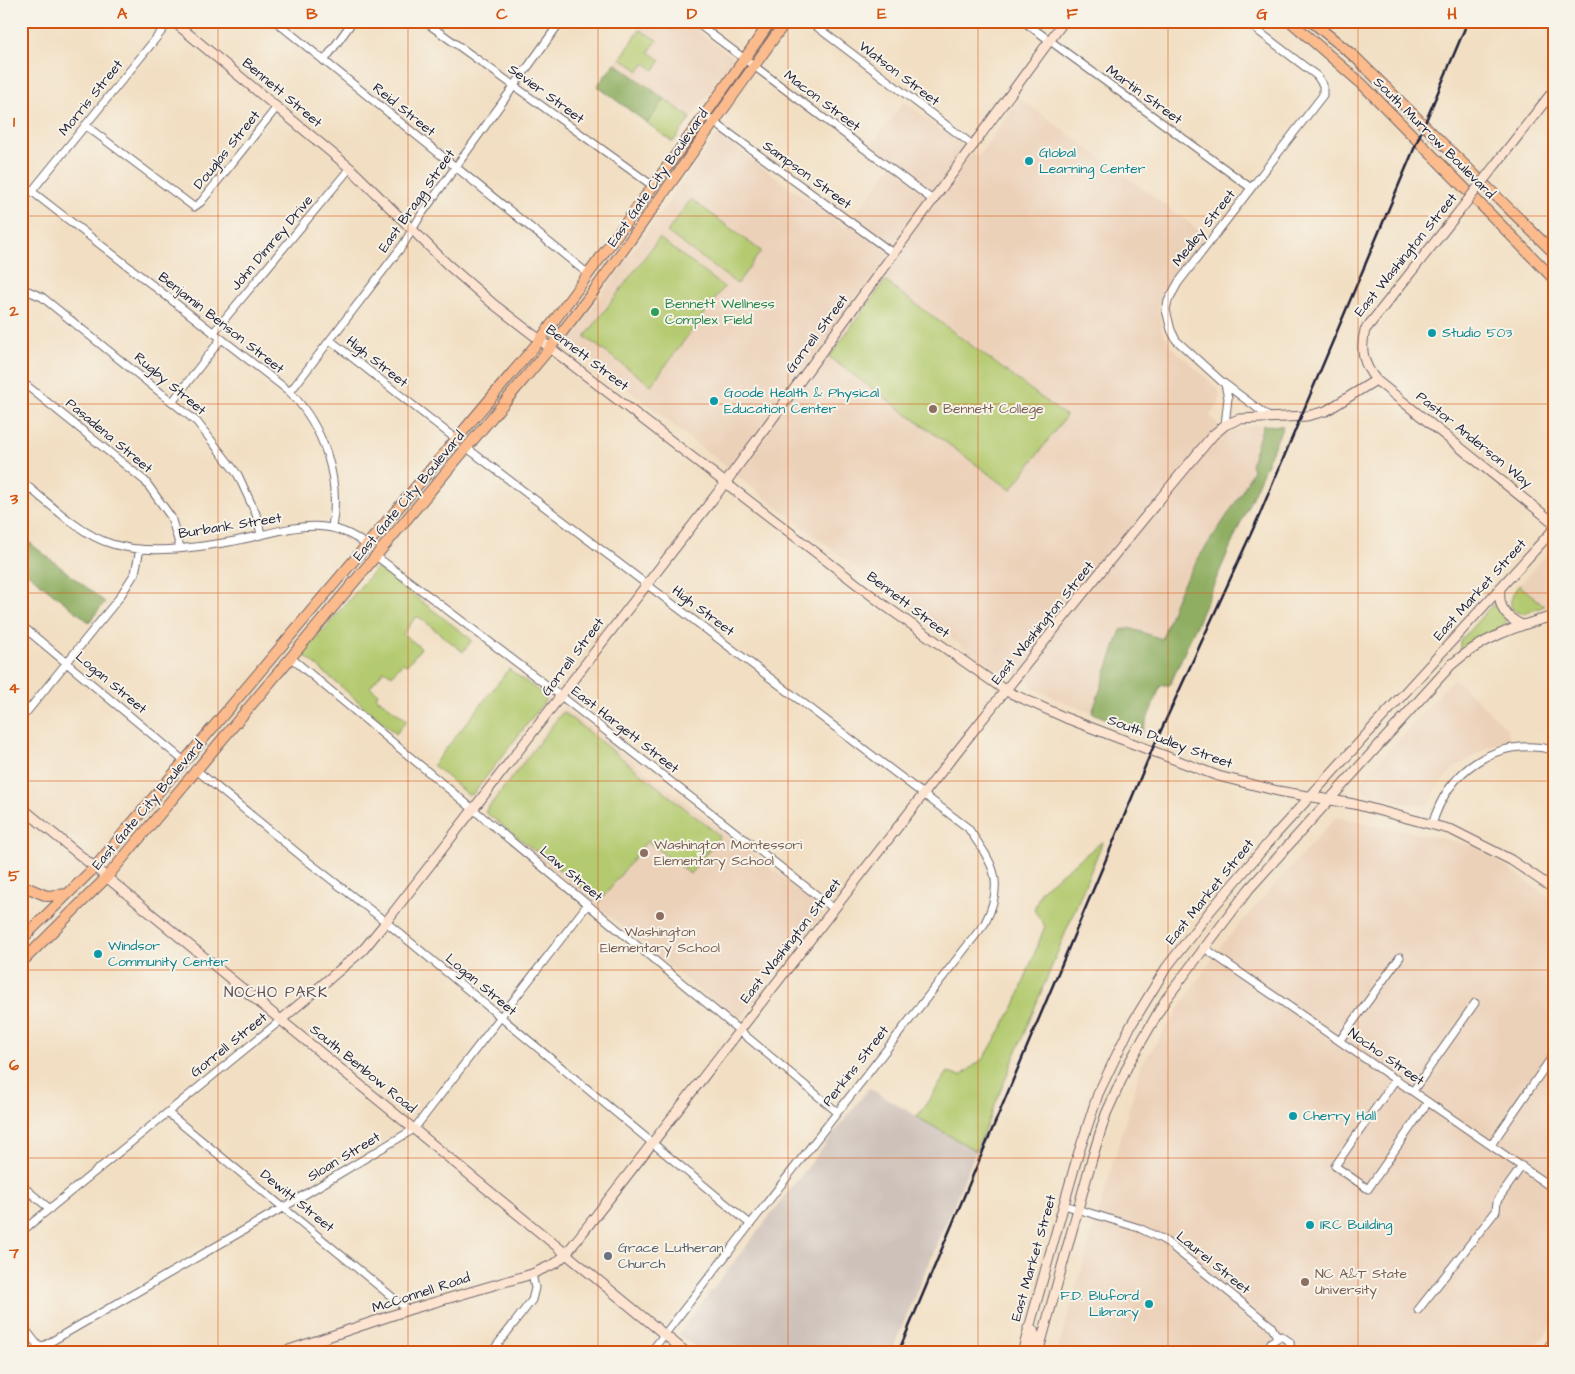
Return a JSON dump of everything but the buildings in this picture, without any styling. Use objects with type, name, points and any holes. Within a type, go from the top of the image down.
[{"type":"main road","name":"East Gate City Boulevard","points":[[21,940],[95,867],[540,340],[587,273],[705,116],[771,21]]},
{"type":"main road","name":"East Gate City Boulevard","points":[[21,963],[107,877],[550,348],[599,284],[786,21]]},
{"type":"main road","name":"South Murrow Boulevard","points":[[1290,21],[1362,84],[1554,279]]},
{"type":"main road","name":"South Murrow Boulevard","points":[[1311,21],[1362,63],[1554,253]]},
{"type":"main road","points":[[21,885],[47,896],[68,894]]},
{"type":"street","name":"Bennett Street","points":[[172,21],[350,168],[470,285],[884,605],[1006,691]]},
{"type":"street","name":"Morris Street","points":[[32,191],[172,21]]},
{"type":"street","name":"Reid Street","points":[[275,21],[455,169],[587,273]]},
{"type":"street","points":[[324,61],[353,21]]},
{"type":"street","name":"Sevier Street","points":[[424,21],[653,186]]},
{"type":"street","name":"East Bragg Street","points":[[290,392],[412,230],[561,21]]},
{"type":"street","name":"Macon Street","points":[[694,21],[934,201]]},
{"type":"street","name":"Watson Street","points":[[809,21],[974,146]]},
{"type":"street","name":"Martin Street","points":[[1023,21],[1251,188]]},
{"type":"street","name":"Gorrell Street","points":[[21,1232],[281,1020],[363,950],[474,810],[726,482],[934,201],[1064,21]]},
{"type":"street","name":"Medley Street","points":[[1245,21],[1317,76],[1323,85],[1323,95],[1178,282],[1168,301],[1166,310],[1171,330],[1176,340],[1225,384],[1269,417]]},
{"type":"street","name":"East Washington Street","points":[[566,1254],[923,795],[1213,435],[1225,425],[1239,419],[1307,416],[1326,411],[1376,380],[1367,369],[1363,357],[1362,343],[1365,330],[1554,90]]},
{"type":"street","name":"Douglas Street","points":[[85,125],[194,207],[201,202],[278,107]]},
{"type":"street","name":"Sampson Street","points":[[705,116],[894,254]]},
{"type":"street","name":"John Dimrey Drive","points":[[213,333],[350,168]]},
{"type":"street","name":"Benjamin Benson Street","points":[[21,182],[290,392],[313,420],[330,463],[336,503],[332,527]]},
{"type":"street","name":"Rugby Street","points":[[21,288],[42,297],[197,422],[238,475],[256,514],[261,534]]},
{"type":"street","points":[[173,401],[221,339]]},
{"type":"street","name":"High Street","points":[[330,340],[457,440]]},
{"type":"street","name":"Pastor Anderson Way","points":[[1376,380],[1554,523]]},
{"type":"street","name":"Pasadena Street","points":[[21,381],[96,439],[145,481],[171,517],[180,547]]},
{"type":"street","points":[[1225,384],[1228,398],[1225,425]]},
{"type":"street","name":"High Street","points":[[467,448],[923,795]]},
{"type":"street","name":"Burbank Street","points":[[21,481],[87,533],[111,544],[140,549],[180,547],[230,542],[261,534],[311,526],[332,527],[351,534],[367,546]]},
{"type":"street","name":"East Market Street","points":[[1022,1353],[1098,1094],[1130,1027],[1166,968],[1205,918],[1310,797],[1554,529]]},
{"type":"street","points":[[21,719],[130,583],[135,573],[140,549]]},
{"type":"street","name":"East Hargett Street","points":[[376,556],[561,696],[834,908]]},
{"type":"street","points":[[1500,588],[1502,608],[1506,616],[1522,625]]},
{"type":"street","name":"East Market Street","points":[[1038,1353],[1106,1114],[1129,1064],[1166,999],[1203,947],[1249,889],[1331,800],[1450,665],[1484,640],[1522,625],[1554,616]]},
{"type":"street","name":"Logan Street","points":[[21,625],[184,761]]},
{"type":"street","points":[[1450,665],[1456,648],[1453,640]]},
{"type":"street","name":"Law Street","points":[[290,657],[836,1111]]},
{"type":"street","name":"South Dudley Street","points":[[1006,691],[1066,718],[1218,776],[1432,824],[1474,839],[1511,860],[1554,889]]},
{"type":"street","points":[[1432,824],[1438,806],[1450,785],[1477,761],[1510,750],[1534,748],[1554,750]]},
{"type":"street","name":"Logan Street","points":[[196,769],[313,866],[386,922],[749,1223]]},
{"type":"street","name":"Perkins Street","points":[[650,1353],[836,1111],[985,923],[993,907],[996,893],[990,859],[968,828],[923,795]]},
{"type":"street","name":"South Benbow Road","points":[[21,807],[687,1353]]},
{"type":"street","name":"Sloan Street","points":[[42,1350],[414,1128],[588,904]]},
{"type":"street","name":"Nocho Street","points":[[1203,947],[1554,1189]]},
{"type":"street","points":[[1340,1040],[1400,957]]},
{"type":"street","points":[[1413,1091],[1475,1003]]},
{"type":"street","points":[[1491,1144],[1554,1054]]},
{"type":"street","points":[[1396,1079],[1336,1166],[1368,1189],[1428,1102]]},
{"type":"street","name":"Dewitt Street","points":[[168,1113],[408,1310]]},
{"type":"street","points":[[1418,1310],[1496,1211],[1498,1201],[1522,1166]]},
{"type":"street","points":[[21,1185],[50,1209]]},
{"type":"street","name":"Laurel Street","points":[[1064,1205],[1138,1228],[1164,1240],[1271,1326],[1277,1337],[1288,1339],[1292,1345],[1291,1353]]},
{"type":"street","name":"McConnell Road","points":[[280,1353],[408,1310],[532,1274],[556,1263],[566,1254]]},
{"type":"street","points":[[491,1353],[532,1300],[535,1288],[532,1274]]},
{"type":"street","points":[[21,1324],[42,1350]]},
{"type":"street","points":[[1028,1328],[1033,1330],[1035,1336],[1032,1353]]},
{"type":"street","points":[[1270,1353],[1270,1345],[1277,1337]]},
{"type":"street","points":[[1543,1353],[1554,1340]]},
{"type":"shaded area","points":[[644,21],[683,21],[734,58],[691,118],[615,63]]},
{"type":"shaded area","name":"Bennett College","points":[[1020,98],[1205,235],[1166,286],[1159,307],[1162,331],[1171,346],[1219,390],[1220,402],[1210,416],[1227,433],[1255,425],[1283,426],[1170,685],[1161,685],[1142,732],[1071,705],[1031,687],[1030,681],[1011,670],[1004,673],[980,659],[907,607],[741,479],[568,341],[717,134],[845,228],[894,163],[871,146],[904,102],[978,157]]},
{"type":"shaded area","points":[[1554,547],[1554,604],[1545,606],[1519,585]]},
{"type":"shaded area","points":[[1454,678],[1507,728],[1510,741],[1488,747],[1454,768],[1440,784],[1427,807],[1373,796],[1360,788],[1360,783]]},
{"type":"shaded area","name":"Washington Montessori Elementary School","points":[[563,707],[821,907],[821,915],[741,1018],[732,1018],[483,811]]},
{"type":"shaded area","points":[[1336,817],[1478,846],[1554,901],[1554,1323],[1530,1353],[1057,1353],[1142,1064],[1222,944]]},
{"type":"shaded area","points":[[869,1088],[976,1151],[891,1353],[702,1353],[678,1334]]},
{"type":"green space","points":[[640,30],[657,40],[649,52],[661,60],[654,70],[645,63],[639,71],[621,58]]},
{"type":"green space","points":[[615,63],[665,99],[647,123],[597,86]]},
{"type":"green space","points":[[665,99],[691,118],[673,142],[647,123]]},
{"type":"green space","points":[[691,199],[761,251],[737,284],[667,232]]},
{"type":"green space","name":"Bennett Wellness Complex Field","points":[[659,238],[724,287],[651,385],[585,337]]},
{"type":"green space","points":[[885,281],[1066,416],[1011,490],[829,357]]},
{"type":"green space","points":[[1263,425],[1283,426],[1170,685],[1161,685],[1142,732],[1092,713],[1121,630],[1129,628],[1162,639],[1187,576],[1236,502],[1253,470],[1251,464]]},
{"type":"green space","points":[[21,536],[105,602],[89,622],[21,568]]},
{"type":"green space","points":[[377,567],[472,640],[463,652],[419,617],[415,618],[403,634],[421,648],[407,665],[402,663],[392,675],[384,670],[370,687],[378,693],[376,697],[407,720],[396,734],[303,654]]},
{"type":"green space","points":[[1519,585],[1545,606],[1524,613],[1515,612],[1512,609],[1511,601]]},
{"type":"green space","points":[[1492,605],[1497,606],[1506,621],[1505,625],[1460,649],[1460,641]]},
{"type":"green space","points":[[509,669],[545,696],[545,701],[473,794],[468,795],[433,765]]},
{"type":"green space","points":[[563,712],[720,836],[690,874],[647,841],[600,901],[485,812]]},
{"type":"green space","points":[[1103,841],[976,1151],[917,1117],[948,1072],[961,1076],[985,1057],[1015,1005],[1045,926],[1034,910],[1041,890]]},
{"type":"railway","points":[[898,1353],[1152,750],[1259,516],[1468,21]]},
{"type":"place","name":"Global Learning Center","points":[[1029,161]]},
{"type":"place","name":"Bennett Wellness Complex Field","points":[[655,312]]},
{"type":"place","name":"Studio 503","points":[[1432,333]]},
{"type":"place","name":"Goode Health & Physical Education Center","points":[[714,401]]},
{"type":"place","name":"Bennett College","points":[[933,409]]},
{"type":"place","name":"Washington Montessori Elementary School","points":[[644,853]]},
{"type":"place","name":"Washington Elementary School","points":[[660,916]]},
{"type":"place","name":"Windsor Community Center","points":[[98,954]]},
{"type":"place","name":"Cherry Hall","points":[[1293,1116]]},
{"type":"place","name":"IRC Building","points":[[1310,1225]]},
{"type":"place","name":"Grace Lutheran Church","points":[[608,1256]]},
{"type":"place","name":"NC A&T State University","points":[[1305,1282]]},
{"type":"place","name":"F.D. Bluford Library","points":[[1149,1304]]},
{"type":"district","name":"NOCHO PARK","points":[[276,992]]}]
